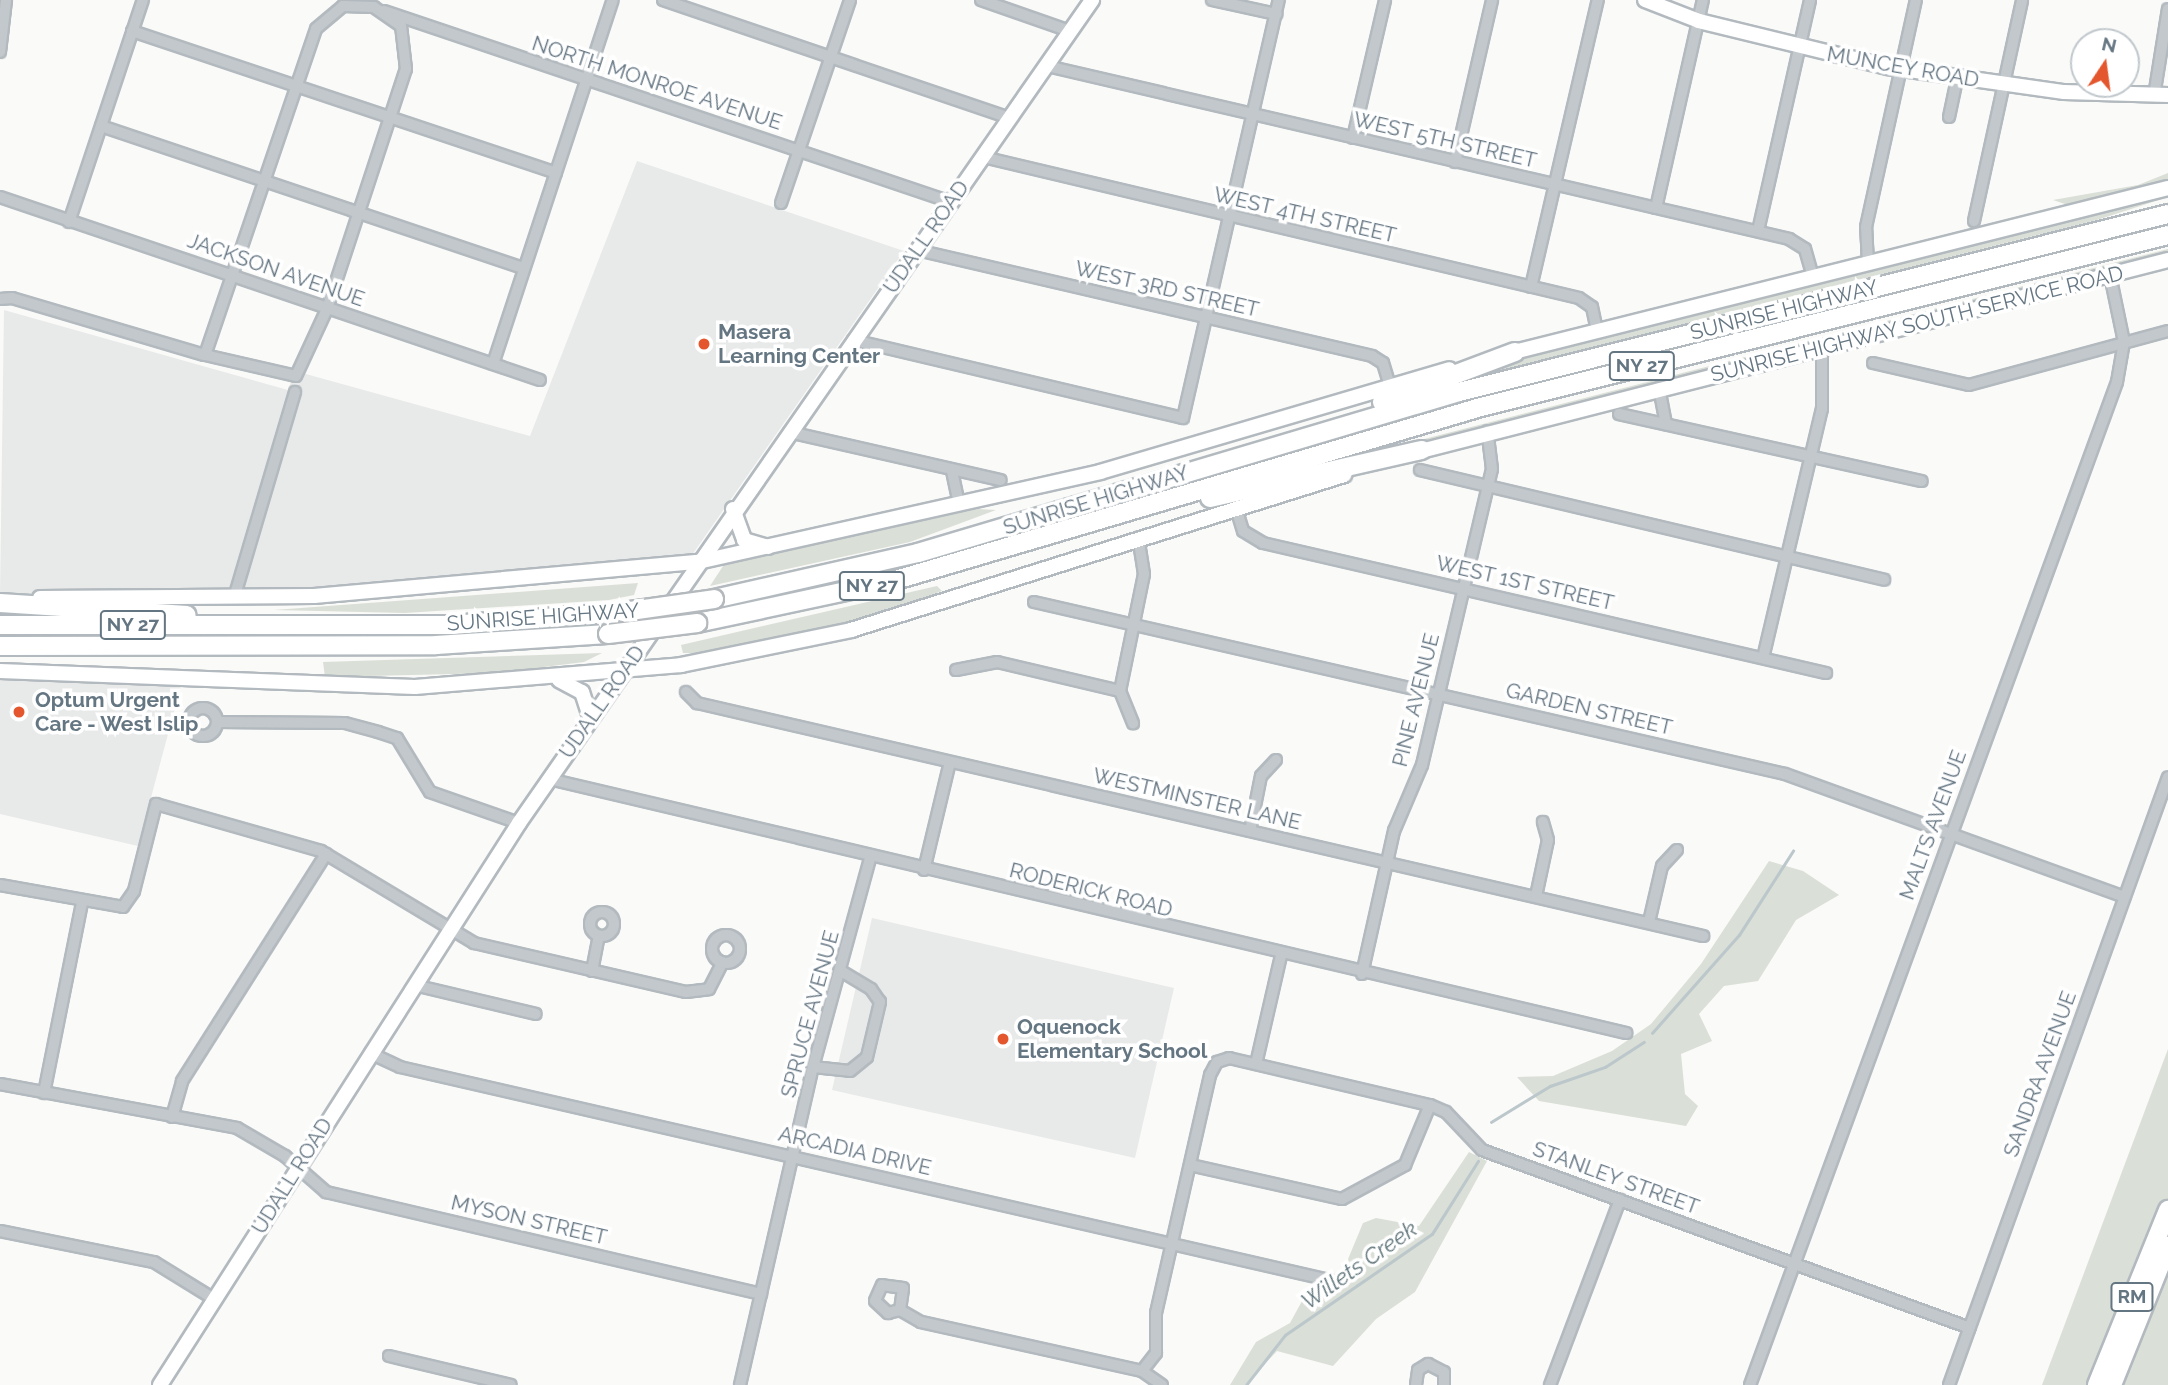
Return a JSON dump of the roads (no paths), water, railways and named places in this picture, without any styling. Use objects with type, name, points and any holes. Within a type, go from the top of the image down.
[{"type":"highway","name":"SUNRISE HIGHWAY","points":[[0,625],[476,624],[623,612],[714,599],[906,556],[1479,386],[2168,214]]},
{"type":"highway","name":"SUNRISE HIGHWAY","points":[[0,646],[436,645],[608,634],[697,622],[889,582],[1481,407],[2168,235]]},
{"type":"highway","points":[[1302,438],[1515,352]]},
{"type":"highway","points":[[1121,514],[1422,450]]},
{"type":"highway","points":[[0,600],[266,625]]},
{"type":"highway","points":[[0,655],[103,646]]},
{"type":"highway","name":"RM","points":[[2097,1385],[2168,1210]]},
{"type":"highway","name":"RM","points":[[2112,1385],[2168,1246]]},
{"type":"main road","name":"UDALL ROAD","points":[[160,1385],[519,823],[733,509],[1092,0]]},
{"type":"main road","name":"MUNCEY ROAD","points":[[1645,0],[1699,21],[1900,70],[2003,85],[2161,96]]},
{"type":"main road","name":"SUNRISE HIGHWAY","points":[[0,600],[234,598],[544,580],[698,562],[776,548],[1131,463],[1515,352],[2168,188]]},
{"type":"main road","name":"SUNRISE HIGHWAY SOUTH SERVICE ROAD","points":[[1422,450],[1487,431],[2168,260]]},
{"type":"main road","points":[[0,671],[388,687],[558,680],[622,673],[828,636],[1081,553],[1422,450]]},
{"type":"main road","points":[[733,509],[744,540],[776,548]]},
{"type":"main road","points":[[558,680],[582,692],[591,719]]},
{"type":"street","points":[[0,52],[6,0]]},
{"type":"street","points":[[69,222],[143,0]]},
{"type":"street","name":"NORTH MONROE AVENUE","points":[[352,0],[375,4],[586,80],[951,202]]},
{"type":"street","points":[[494,364],[613,0]]},
{"type":"street","points":[[663,0],[1010,118]]},
{"type":"street","points":[[781,203],[850,0]]},
{"type":"street","points":[[981,0],[1070,31]]},
{"type":"street","points":[[1212,0],[1276,14]]},
{"type":"street","points":[[853,340],[1183,418],[1279,0]]},
{"type":"street","points":[[1353,138],[1385,0]]},
{"type":"street","points":[[1455,162],[1492,0]]},
{"type":"street","points":[[1531,287],[1598,0]]},
{"type":"street","points":[[1656,208],[1703,0]]},
{"type":"street","points":[[1758,231],[1810,0]]},
{"type":"street","points":[[1868,263],[1866,227],[1916,0]]},
{"type":"street","points":[[1974,221],[2022,0]]},
{"type":"street","points":[[0,299],[205,355],[296,376],[327,309],[390,119],[409,52],[401,26],[375,4],[343,6],[329,14],[316,29],[205,355]]},
{"type":"street","points":[[2161,96],[2168,11]]},
{"type":"street","points":[[132,31],[556,173]]},
{"type":"street","name":"WEST 5TH STREET","points":[[1046,65],[1758,231],[1802,245],[1813,277]]},
{"type":"street","points":[[1949,117],[1957,79]]},
{"type":"street","points":[[101,126],[524,268]]},
{"type":"street","name":"WEST 4TH STREET","points":[[983,157],[1587,301],[1597,331]]},
{"type":"street","name":"JACKSON AVENUE","points":[[0,197],[540,380]]},
{"type":"street","name":"WEST 3RD STREET","points":[[917,250],[1376,358],[1390,386]]},
{"type":"street","name":"MALTS AVENUE","points":[[1751,1385],[2117,382],[2124,342],[2110,275]]},
{"type":"street","points":[[1873,363],[1969,385],[2168,331]]},
{"type":"street","points":[[1763,658],[1825,393],[1822,347]]},
{"type":"street","points":[[1660,388],[1666,424]]},
{"type":"street","points":[[234,598],[295,392]]},
{"type":"street","points":[[1619,414],[1922,481]]},
{"type":"street","name":"PINE AVENUE","points":[[1362,974],[1387,862],[1422,765],[1487,487],[1492,463],[1487,431]]},
{"type":"street","points":[[789,432],[1001,480]]},
{"type":"street","points":[[1420,470],[1884,580]]},
{"type":"street","points":[[952,471],[959,505]]},
{"type":"street","name":"WEST 1ST STREET","points":[[1236,508],[1243,531],[1263,543],[1826,673]]},
{"type":"street","points":[[1133,724],[1120,691],[1145,568],[1138,536]]},
{"type":"street","name":"GARDEN STREET","points":[[1034,602],[1795,777],[2124,897]]},
{"type":"street","points":[[956,670],[998,662],[1120,691]]},
{"type":"street","name":"WESTMINSTER LANE","points":[[686,692],[697,703],[1703,936]]},
{"type":"street","points":[[218,722],[345,723],[387,735],[404,747],[430,792],[519,823]]},
{"type":"street","points":[[1250,831],[1261,776],[1276,760]]},
{"type":"street","points":[[924,870],[950,762]]},
{"type":"street","name":"SANDRA AVENUE","points":[[1950,1385],[2168,777]]},
{"type":"street","name":"RODERICK ROAD","points":[[549,779],[1281,956],[1626,1033]]},
{"type":"street","points":[[0,885],[115,908],[129,902],[156,804],[326,854],[448,931],[592,971],[698,993],[709,989],[723,962]]},
{"type":"street","points":[[1536,897],[1548,840],[1543,822]]},
{"type":"street","points":[[1649,922],[1661,866],[1677,850]]},
{"type":"street","points":[[172,1117],[182,1081],[326,854]]},
{"type":"street","name":"SPRUCE AVENUE","points":[[740,1385],[813,1067],[870,858]]},
{"type":"street","points":[[44,1093],[82,902]]},
{"type":"street","points":[[592,971],[599,936]]},
{"type":"street","points":[[1144,1379],[1156,1353],[1156,1312],[1217,1062],[1256,1064],[1281,956]]},
{"type":"street","points":[[813,1067],[850,1071],[867,1057],[880,1002],[871,989],[841,971]]},
{"type":"street","points":[[414,985],[536,1014]]},
{"type":"street","name":"ARCADIA DRIVE","points":[[370,1053],[400,1067],[1334,1281]]},
{"type":"street","name":"STANLEY STREET","points":[[1256,1064],[1430,1105],[1446,1112],[1482,1150],[1970,1328]]},
{"type":"street","name":"MYSON STREET","points":[[0,1084],[242,1130],[326,1192],[761,1294]]},
{"type":"street","points":[[1190,1165],[1342,1199],[1405,1166],[1430,1105]]},
{"type":"street","points":[[1550,1385],[1620,1200]]},
{"type":"street","points":[[0,1231],[154,1262],[214,1299]]},
{"type":"street","points":[[900,1310],[920,1322],[1162,1385]]},
{"type":"street","points":[[389,1356],[511,1385]]},
{"type":"street","points":[[1416,1385],[1418,1370],[1428,1364],[1444,1372],[1444,1385]]},
{"type":"waterway","name":"Willets Creek","points":[[1652,1033],[1739,935],[1793,851]]},
{"type":"waterway","name":"Willets Creek","points":[[1491,1122],[1550,1086],[1605,1067],[1644,1042]]},
{"type":"waterway","name":"Willets Creek","points":[[1246,1385],[1285,1335],[1432,1234],[1478,1161]]},
{"type":"place","name":"Masera Learning Center","points":[[704,344]]},
{"type":"place","name":"Optum Urgent Care - West Islip","points":[[19,712]]},
{"type":"place","name":"Oquenock Elementary School","points":[[1003,1039]]}]
